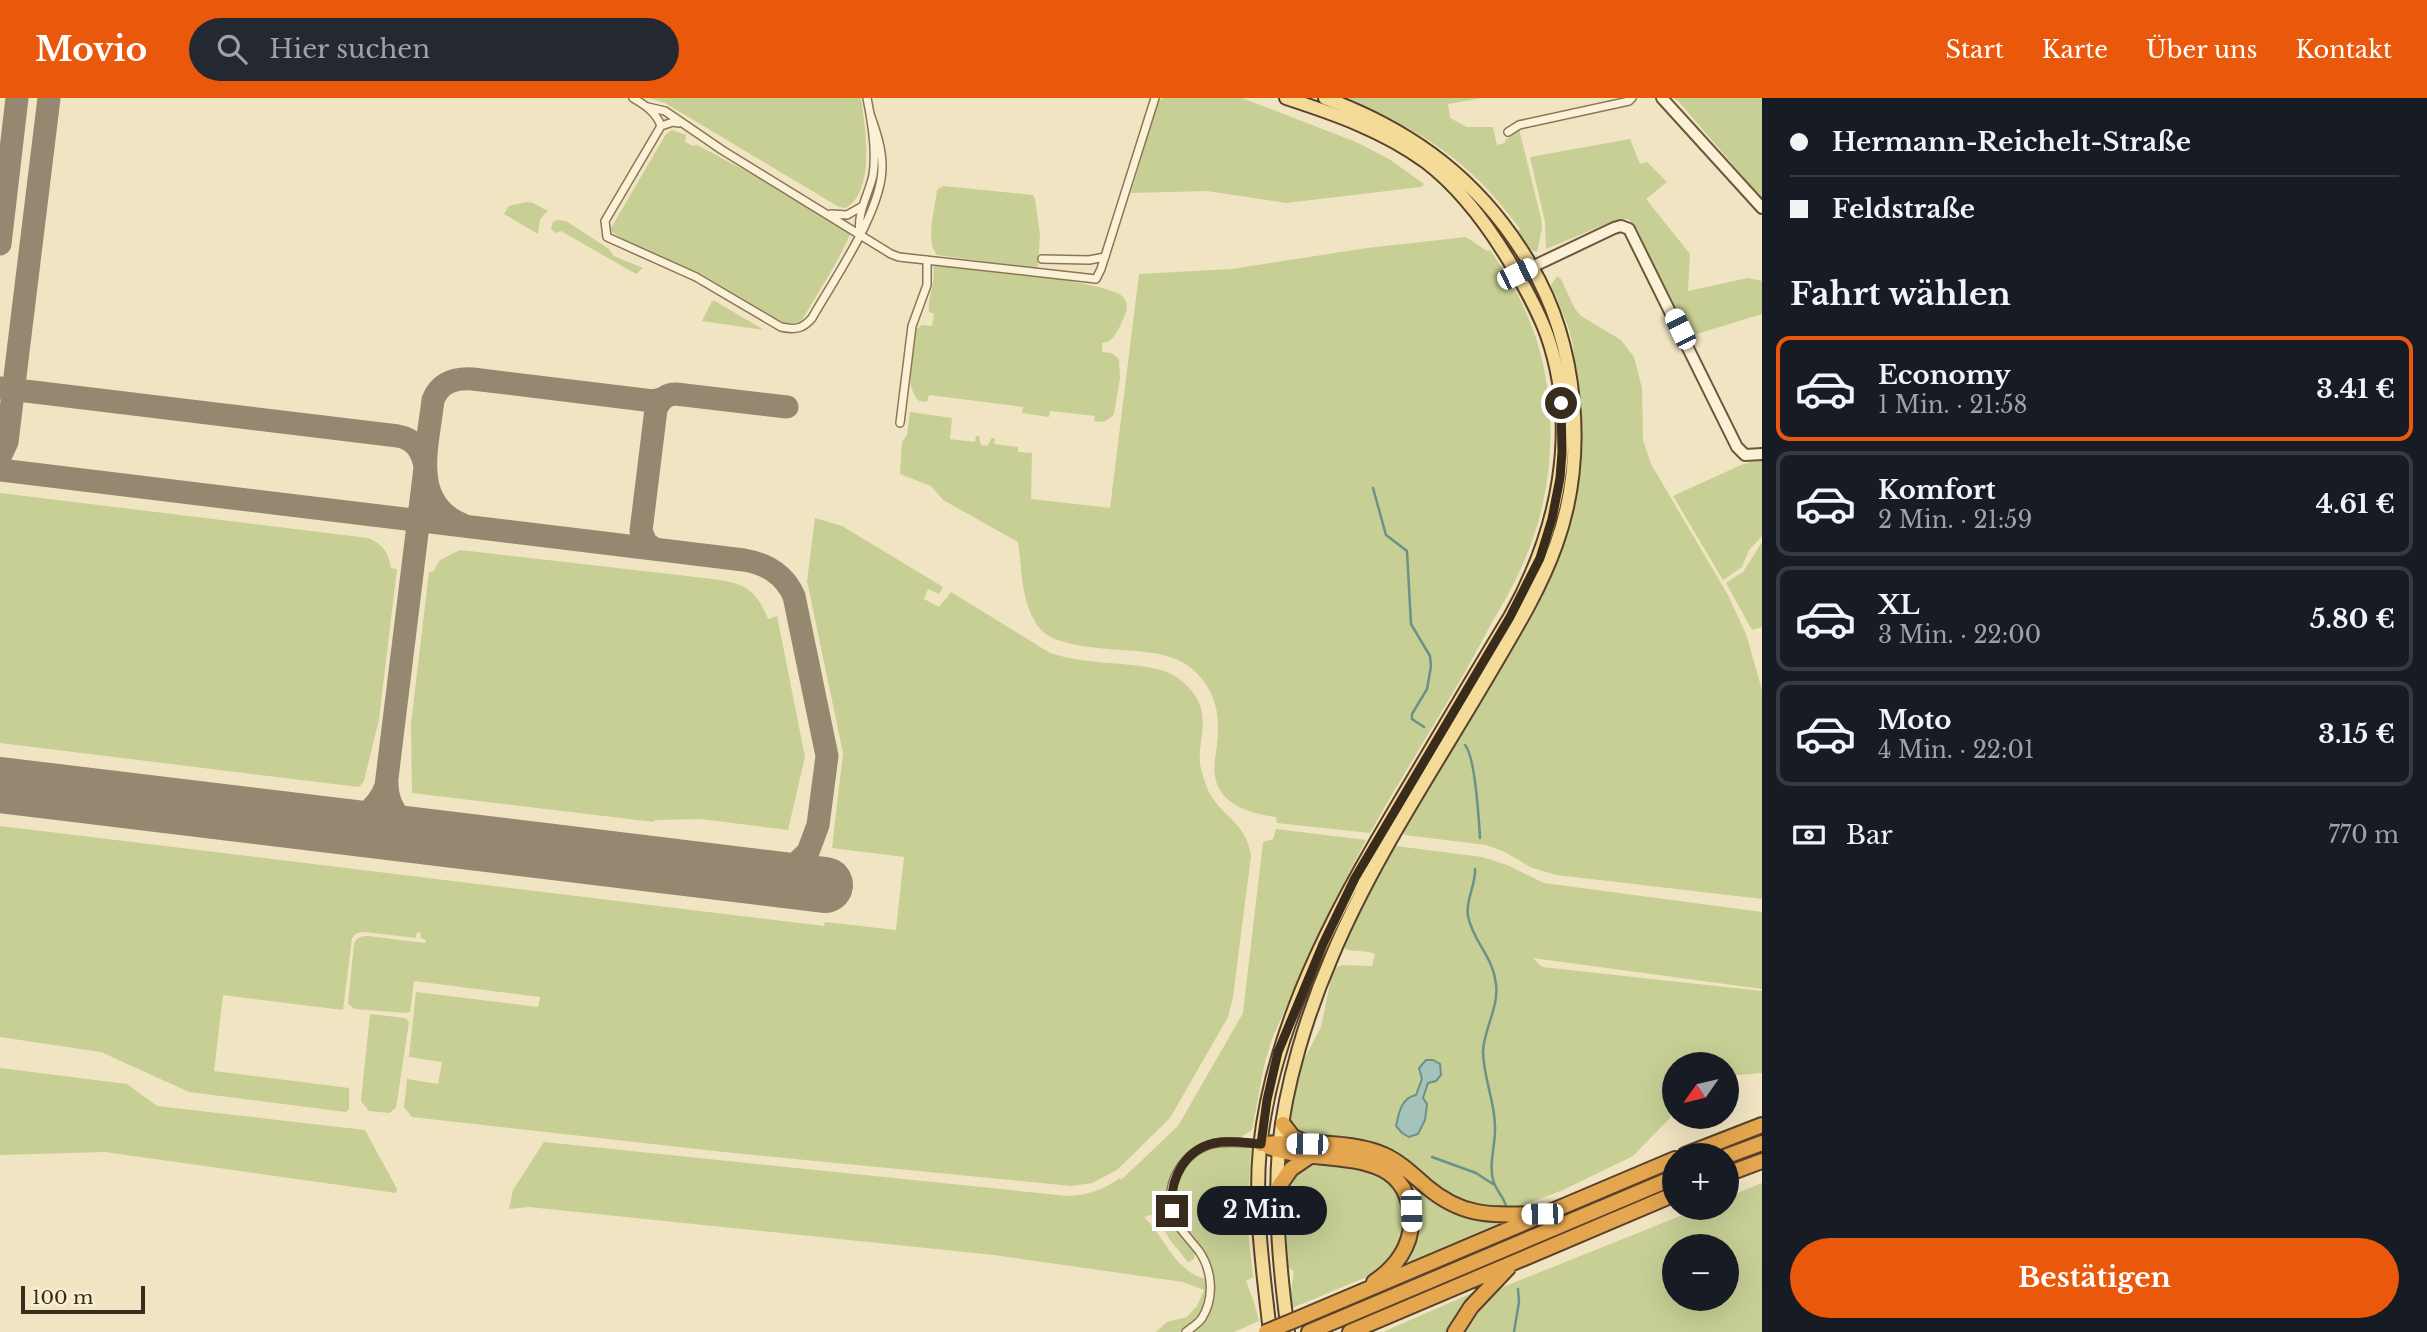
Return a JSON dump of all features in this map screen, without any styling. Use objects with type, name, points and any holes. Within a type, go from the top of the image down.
[{"type":"highway","points":[[1283,1124],[1308,1150],[1365,1161],[1388,1172],[1406,1194],[1411,1211],[1411,1225],[1404,1251],[1380,1278],[1359,1293]]},
{"type":"highway","points":[[1716,1143],[1762,1125]]},
{"type":"highway","points":[[1739,1152],[1762,1143]]},
{"type":"highway","points":[[1261,1144],[1308,1150],[1376,1152],[1404,1168],[1444,1200],[1470,1212],[1490,1215],[1542,1214]]},
{"type":"highway","points":[[1278,1188],[1308,1150]]},
{"type":"highway","points":[[1739,1170],[1762,1161]]},
{"type":"highway","points":[[1268,1332],[1292,1326],[1359,1293],[1662,1164]]},
{"type":"highway","points":[[1309,1332],[1662,1183]]},
{"type":"highway","points":[[1350,1332],[1662,1199]]},
{"type":"highway","points":[[1455,1332],[1471,1307],[1513,1262]]},
{"type":"main road","points":[[1268,1332],[1257,1212],[1261,1144],[1278,1052],[1323,944],[1372,849],[1525,590],[1540,558],[1552,519],[1562,452],[1558,379],[1544,327],[1517,274],[1486,226],[1468,203],[1426,163],[1405,148],[1357,122],[1286,98]]},
{"type":"main road","points":[[1292,1326],[1282,1282],[1278,1188],[1283,1124],[1306,1029],[1331,957],[1362,891],[1535,596],[1557,543],[1568,502],[1574,452],[1572,401],[1557,323],[1532,267],[1496,214],[1444,162],[1393,127],[1325,98]]},
{"type":"main road","points":[[1517,274],[1532,267]]},
{"type":"street","points":[[634,98],[657,116],[661,126]]},
{"type":"street","points":[[860,235],[861,207],[873,174],[874,150],[867,98]]},
{"type":"street","points":[[648,107],[665,111],[891,254],[1096,279],[1155,98]]},
{"type":"street","points":[[1508,132],[1519,125],[1632,98]]},
{"type":"street","points":[[1661,98],[1762,208]]},
{"type":"street","points":[[681,123],[673,122],[661,126],[605,221],[607,237],[696,277],[781,327],[796,329],[803,327],[812,318],[874,208],[882,181],[881,153],[870,114]]},
{"type":"street","points":[[827,214],[847,215],[861,207]]},
{"type":"street","points":[[1532,267],[1614,228],[1621,226],[1629,229],[1737,447],[1745,455],[1762,454]]},
{"type":"street","points":[[1042,258],[1088,260],[1105,257]]},
{"type":"street","points":[[900,424],[912,326],[928,285],[928,260]]},
{"type":"street","points":[[1186,1332],[1202,1319],[1210,1297],[1210,1280],[1200,1254],[1177,1223],[1172,1211],[1174,1180],[1178,1170],[1192,1154],[1210,1144],[1261,1144]]},
{"type":"green space","points":[[649,98],[861,98],[866,141],[862,187],[846,208],[839,207],[665,103]]},
{"type":"green space","points":[[1163,98],[1242,98],[1356,142],[1389,159],[1424,184],[1421,187],[1286,203],[1207,191],[1131,193],[1158,101]]},
{"type":"green space","points":[[1344,98],[1482,98],[1448,104],[1450,118],[1467,127],[1493,127],[1497,145],[1505,143],[1505,140],[1519,129],[1541,218],[1542,228],[1537,252],[1525,244],[1517,232],[1520,229],[1502,205],[1463,166],[1397,122]]},
{"type":"green space","points":[[1674,98],[1762,98],[1762,199],[1680,103]]},
{"type":"green space","points":[[672,130],[686,135],[685,142],[697,145],[775,186],[851,233],[802,320],[797,323],[784,323],[703,275],[635,247],[612,232],[611,228],[666,134]]},
{"type":"green space","points":[[1630,139],[1640,164],[1647,162],[1667,182],[1646,199],[1690,254],[1688,291],[1748,278],[1762,281],[1762,314],[1690,336],[1637,229],[1628,219],[1613,221],[1546,249],[1545,222],[1530,157]]},
{"type":"green space","points":[[943,186],[1033,195],[1040,235],[1038,266],[1032,268],[937,255],[933,249],[932,224],[937,190]]},
{"type":"green space","points":[[526,202],[548,211],[540,219],[538,234],[504,214],[509,206]]},
{"type":"green space","points":[[566,221],[609,249],[614,256],[643,268],[636,274],[561,231],[555,233],[551,229],[553,222]]},
{"type":"green space","points":[[1466,237],[1487,251],[1490,250],[1518,294],[1536,339],[1544,370],[1551,434],[1544,499],[1536,530],[1511,589],[1370,833],[1277,823],[1276,817],[1247,810],[1230,801],[1218,786],[1214,768],[1218,733],[1217,712],[1206,684],[1191,668],[1165,655],[1071,644],[1048,635],[1038,626],[1027,603],[1018,542],[943,500],[931,486],[900,474],[902,442],[907,435],[910,412],[952,418],[950,439],[975,442],[976,436],[979,436],[981,445],[987,446],[992,438],[995,438],[994,444],[1018,447],[1018,452],[1032,453],[1031,499],[1110,508],[1139,274],[1232,269],[1367,248]]},
{"type":"green space","points":[[936,265],[1063,280],[1090,285],[1122,296],[1127,307],[1125,315],[1113,337],[1102,343],[1102,352],[1111,353],[1119,359],[1120,378],[1114,414],[1105,421],[1097,422],[1094,421],[1095,416],[1050,411],[1049,417],[1022,413],[1023,407],[929,395],[927,402],[919,401],[911,385],[911,357],[916,329],[922,325],[932,326],[934,314],[929,312],[929,307],[933,267]]},
{"type":"green space","points":[[1557,276],[1581,316],[1621,340],[1634,357],[1642,388],[1643,440],[1651,464],[1728,595],[1746,634],[1762,690],[1762,899],[1557,875],[1532,868],[1505,852],[1486,845],[1405,835],[1403,832],[1524,629],[1552,574],[1567,530],[1580,460],[1580,434],[1573,344],[1551,285]]},
{"type":"green space","points":[[712,301],[715,301],[764,330],[702,321]]},
{"type":"green space","points":[[1762,459],[1762,536],[1749,550],[1742,567],[1723,580],[1673,496],[1741,465]]},
{"type":"green space","points":[[0,493],[368,538],[381,546],[387,553],[391,568],[397,569],[379,719],[364,781],[359,787],[0,743]]},
{"type":"green space","points":[[815,518],[842,526],[943,587],[939,594],[928,589],[924,599],[939,607],[951,592],[1050,653],[1161,670],[1185,683],[1200,705],[1203,720],[1200,764],[1206,785],[1217,804],[1243,834],[1251,856],[1233,997],[1228,1017],[1170,1118],[1117,1170],[1092,1183],[1071,1186],[724,1152],[412,1117],[404,1107],[407,1079],[438,1084],[442,1062],[409,1057],[416,992],[538,1007],[540,997],[414,981],[410,1012],[355,1009],[348,1004],[356,940],[368,936],[425,943],[426,940],[421,938],[420,932],[416,938],[364,932],[357,933],[352,938],[343,1010],[223,995],[214,1071],[349,1088],[349,1109],[346,1112],[189,1092],[101,1052],[0,1037],[0,826],[824,926],[825,922],[896,930],[904,857],[832,848],[843,753],[807,581]]},
{"type":"green space","points":[[1762,542],[1762,627],[1752,630],[1726,583],[1743,572]]},
{"type":"green space","points":[[460,550],[713,579],[748,589],[759,601],[768,619],[777,616],[805,757],[788,830],[701,819],[654,822],[412,793],[411,724],[429,572],[433,572],[440,560]]},
{"type":"green space","points":[[1276,829],[1366,840],[1322,926],[1272,1039],[1252,1130],[1238,1139],[1217,1139],[1192,1149],[1171,1177],[1168,1188],[1174,1225],[1195,1253],[1194,1259],[1188,1262],[1154,1214],[1144,1217],[1178,1262],[1195,1275],[1206,1279],[1201,1310],[1192,1323],[1179,1332],[1156,1332],[1167,1322],[1187,1317],[1197,1306],[1204,1290],[1183,1282],[994,1255],[529,1207],[509,1209],[513,1190],[544,1142],[1068,1196],[1095,1191],[1120,1178],[1121,1180],[1178,1126],[1243,1013],[1263,842],[1273,839]]},
{"type":"green space","points":[[1396,846],[1482,857],[1507,865],[1544,883],[1762,912],[1762,989],[1533,958],[1542,967],[1762,991],[1762,1073],[1740,1075],[1740,1052],[1662,1052],[1662,1126],[1633,1156],[1563,1190],[1521,1206],[1501,1209],[1458,1200],[1397,1151],[1373,1143],[1310,1139],[1293,1129],[1290,1120],[1299,1069],[1321,1027],[1333,969],[1342,965],[1372,966],[1375,954],[1344,948],[1370,891]]},
{"type":"green space","points":[[370,1014],[405,1018],[409,1022],[396,1108],[389,1113],[369,1111],[361,1101]]},
{"type":"green space","points":[[0,1068],[127,1084],[157,1106],[365,1130],[397,1189],[396,1193],[105,1152],[0,1155]]},
{"type":"green space","points":[[1233,1145],[1251,1150],[1247,1221],[1253,1277],[1246,1281],[1259,1321],[1234,1332],[1192,1332],[1208,1307],[1214,1278],[1210,1263],[1177,1212],[1174,1198],[1177,1183],[1186,1166],[1196,1156],[1213,1148]]},
{"type":"green space","points":[[1308,1162],[1360,1166],[1387,1177],[1406,1205],[1406,1239],[1381,1271],[1292,1308],[1294,1271],[1287,1267],[1288,1182]]},
{"type":"green space","points":[[1762,1183],[1762,1332],[1463,1332],[1483,1304],[1503,1287],[1670,1220],[1739,1220],[1739,1192]]},
{"type":"green space","points":[[1420,1188],[1505,1221],[1406,1263],[1414,1248],[1419,1228],[1417,1207],[1412,1193]]},
{"type":"green space","points":[[1474,1292],[1448,1332],[1383,1332]]},
{"type":"water","points":[[1426,1060],[1440,1064],[1441,1075],[1436,1081],[1428,1083],[1423,1098],[1427,1104],[1425,1120],[1418,1134],[1409,1137],[1396,1126],[1404,1103],[1416,1095],[1422,1079],[1419,1068]]},
{"type":"waterway","points":[[1373,488],[1386,535],[1407,551],[1411,624],[1430,656],[1427,689],[1412,714],[1412,719],[1424,727]]},
{"type":"waterway","points":[[1465,745],[1474,775],[1480,838]]},
{"type":"waterway","points":[[1475,869],[1468,916],[1474,934],[1491,965],[1496,984],[1495,1001],[1483,1051],[1495,1120],[1492,1177],[1506,1206]]},
{"type":"waterway","points":[[1432,1157],[1476,1173],[1493,1184]]},
{"type":"waterway","points":[[1514,1332],[1519,1302],[1518,1289]]},
{"type":"taxiway","points":[[0,244],[17,98]]},
{"type":"taxiway","points":[[0,457],[7,442],[49,98]]},
{"type":"taxiway","points":[[463,525],[446,515],[435,503],[428,488],[426,454],[433,400],[444,385],[454,380],[473,379],[653,401],[664,398]]},
{"type":"taxiway","points":[[0,388],[398,436],[417,447],[425,468],[386,786],[377,802],[364,815],[348,823],[329,825]]},
{"type":"taxiway","points":[[655,549],[646,543],[641,531],[656,409],[661,400],[676,394],[787,407]]},
{"type":"taxiway","points":[[0,470],[744,560],[767,567],[780,576],[794,596],[827,756],[818,825],[808,852],[790,869],[770,876],[746,876]]},
{"type":"taxiway","points":[[387,782],[390,801],[400,818],[415,831],[433,838]]},
{"type":"runway","points":[[0,785],[825,885]]},
{"type":"route","points":[[1172,1211],[1174,1180],[1178,1170],[1192,1154],[1210,1144],[1222,1142],[1261,1144],[1278,1052],[1323,944],[1355,878],[1510,617],[1540,558],[1552,519],[1560,478],[1561,403]]}]
